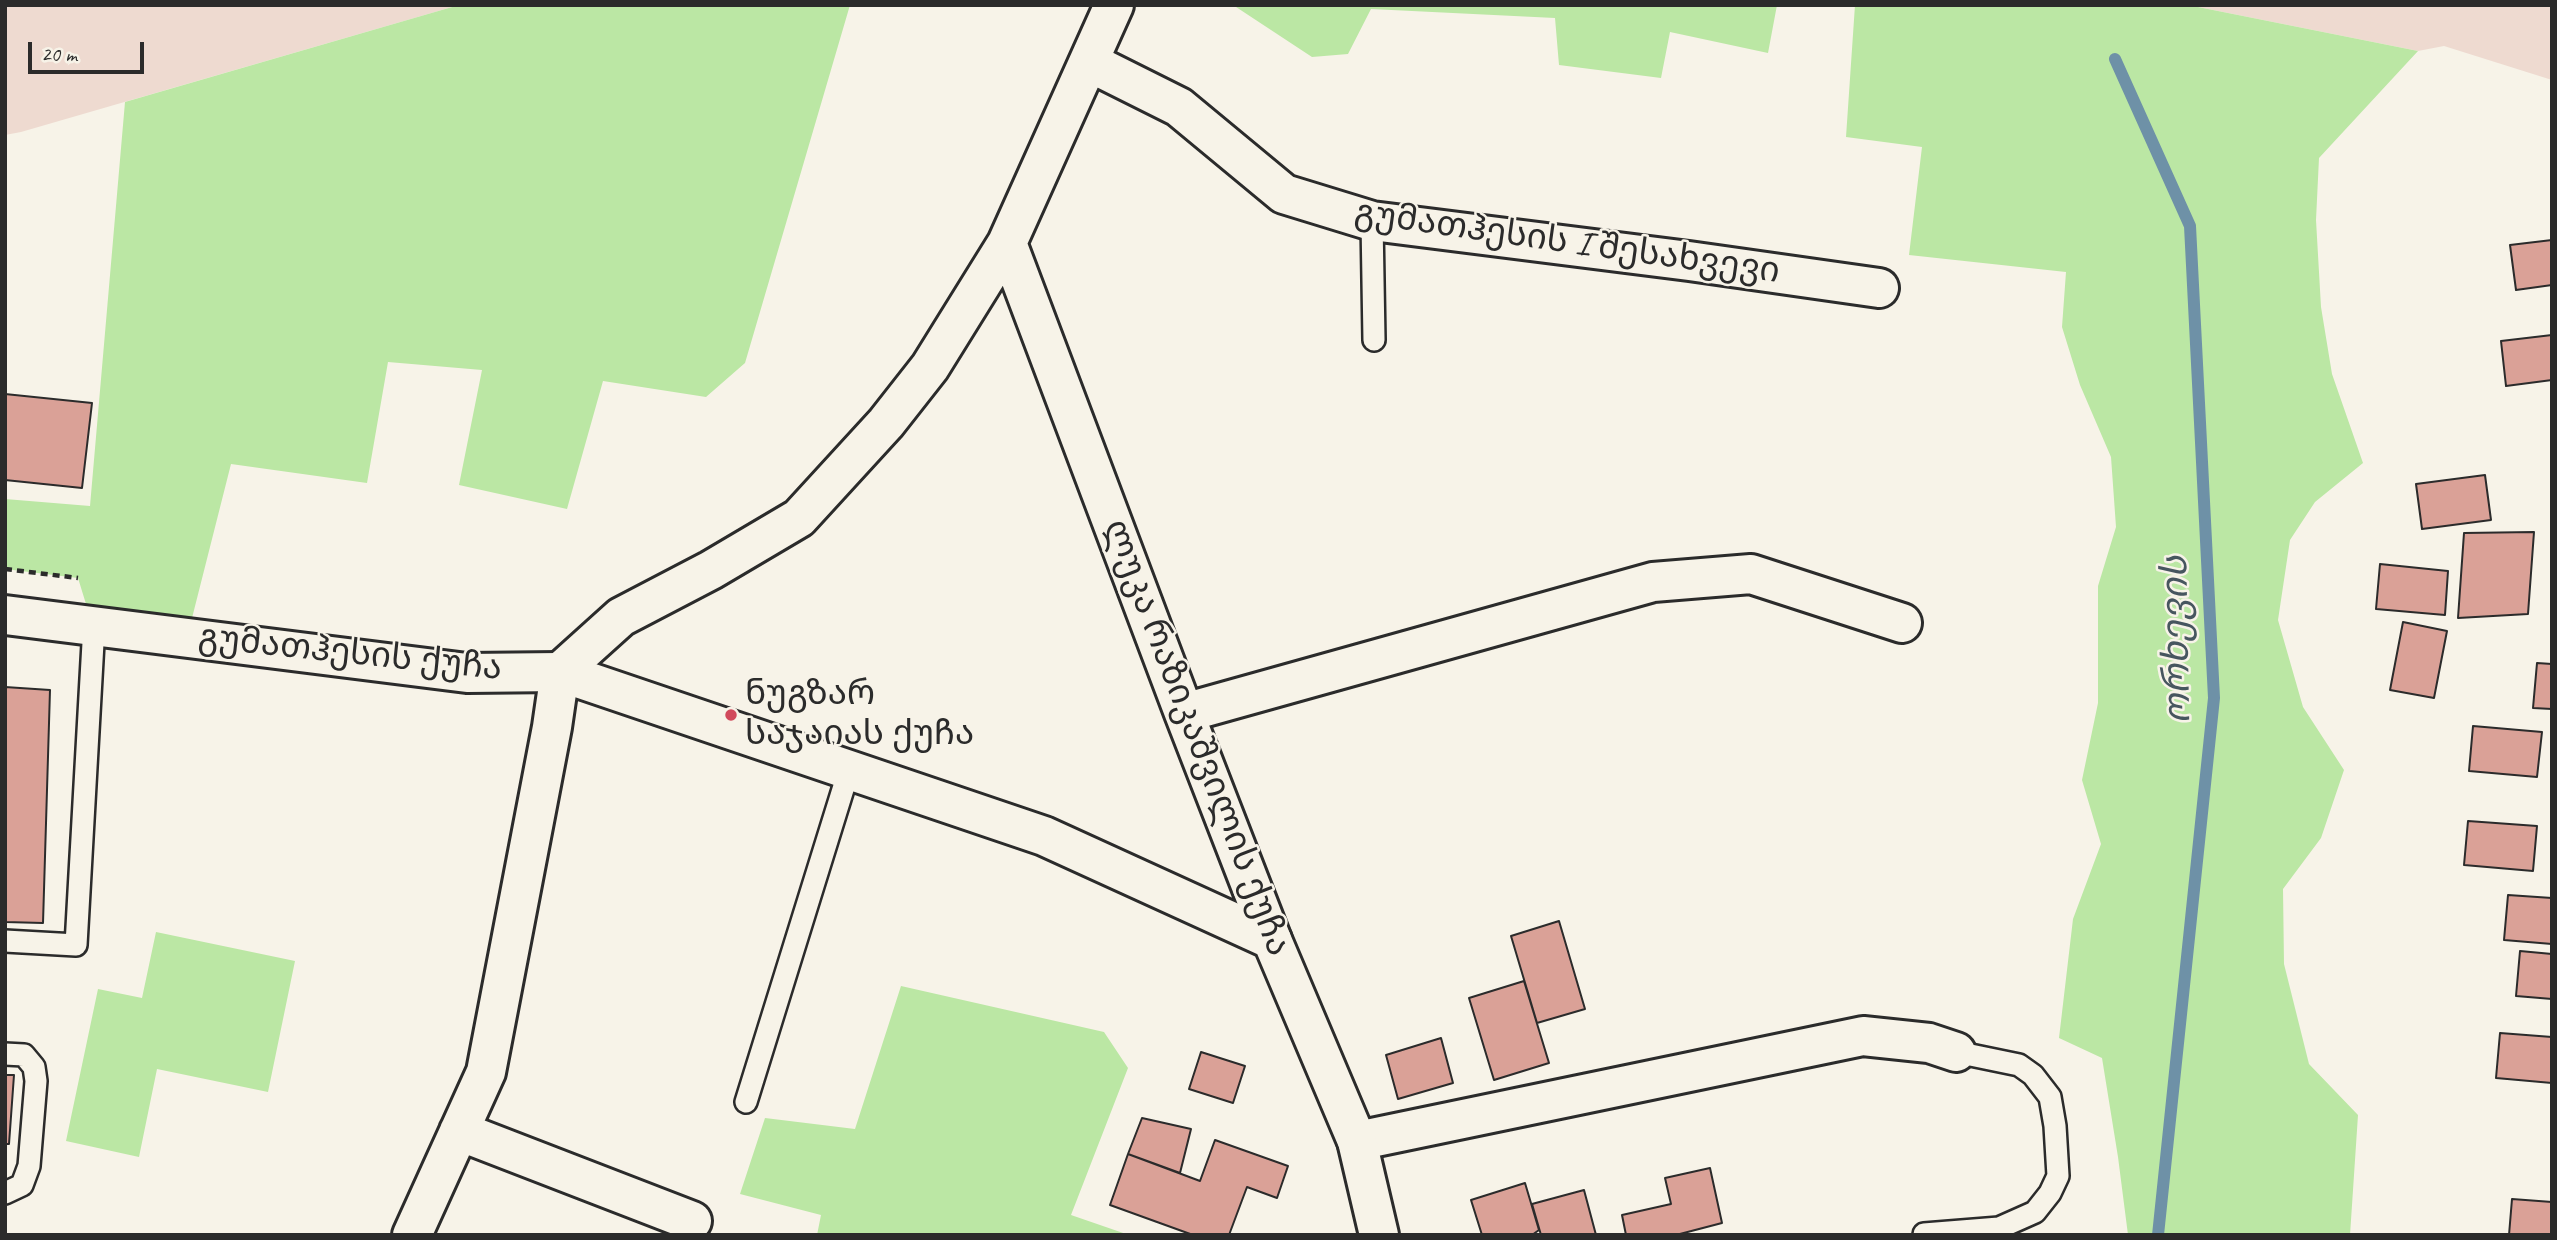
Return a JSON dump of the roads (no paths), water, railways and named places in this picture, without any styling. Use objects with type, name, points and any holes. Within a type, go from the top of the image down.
[{"type":"street","points":[[412,1235],[486,1072],[552,727],[560,672],[621,617],[711,570],[799,518],[886,423],[930,367],[1007,243],[1114,5]]},
{"type":"street","name":"გუმათჰესის I შესახვევი","points":[[1089,62],[1179,107],[1284,194],[1372,221],[1879,288]]},
{"type":"street","name":"ლუკა რაზიკაშვილის ქუჩა","points":[[1007,243],[1272,940],[1357,1141],[1379,1235]]},
{"type":"street","points":[[1184,713],[1653,582],[1751,574],[1902,623]]},
{"type":"street","name":"გუმათჰესის ქუჩა","points":[[5,614],[467,673],[560,672],[1044,836],[1272,940]]},
{"type":"street","points":[[1357,1141],[1863,1036],[1929,1043],[1956,1052]]},
{"type":"street","points":[[459,1130],[692,1221]]},
{"type":"lane","points":[[1372,221],[1374,340]]},
{"type":"lane","points":[[5,941],[76,945],[94,625]]},
{"type":"lane","points":[[746,1102],[849,770]]},
{"type":"lane","points":[[1924,1234],[1999,1228],[2035,1212],[2050,1193],[2058,1176],[2050,1097],[2034,1075],[2019,1065],[1956,1052]]},
{"type":"lane","points":[[5,1054],[24,1055],[34,1067],[36,1081],[29,1166],[22,1185],[5,1193]]},
{"type":"waterway","name":"ორხევის","points":[[2115,59],[2190,226],[2214,698],[2158,1235]]},
{"type":"place","name":"ნუგზარ საჯაიას ქუჩა","points":[[731,715]]}]
